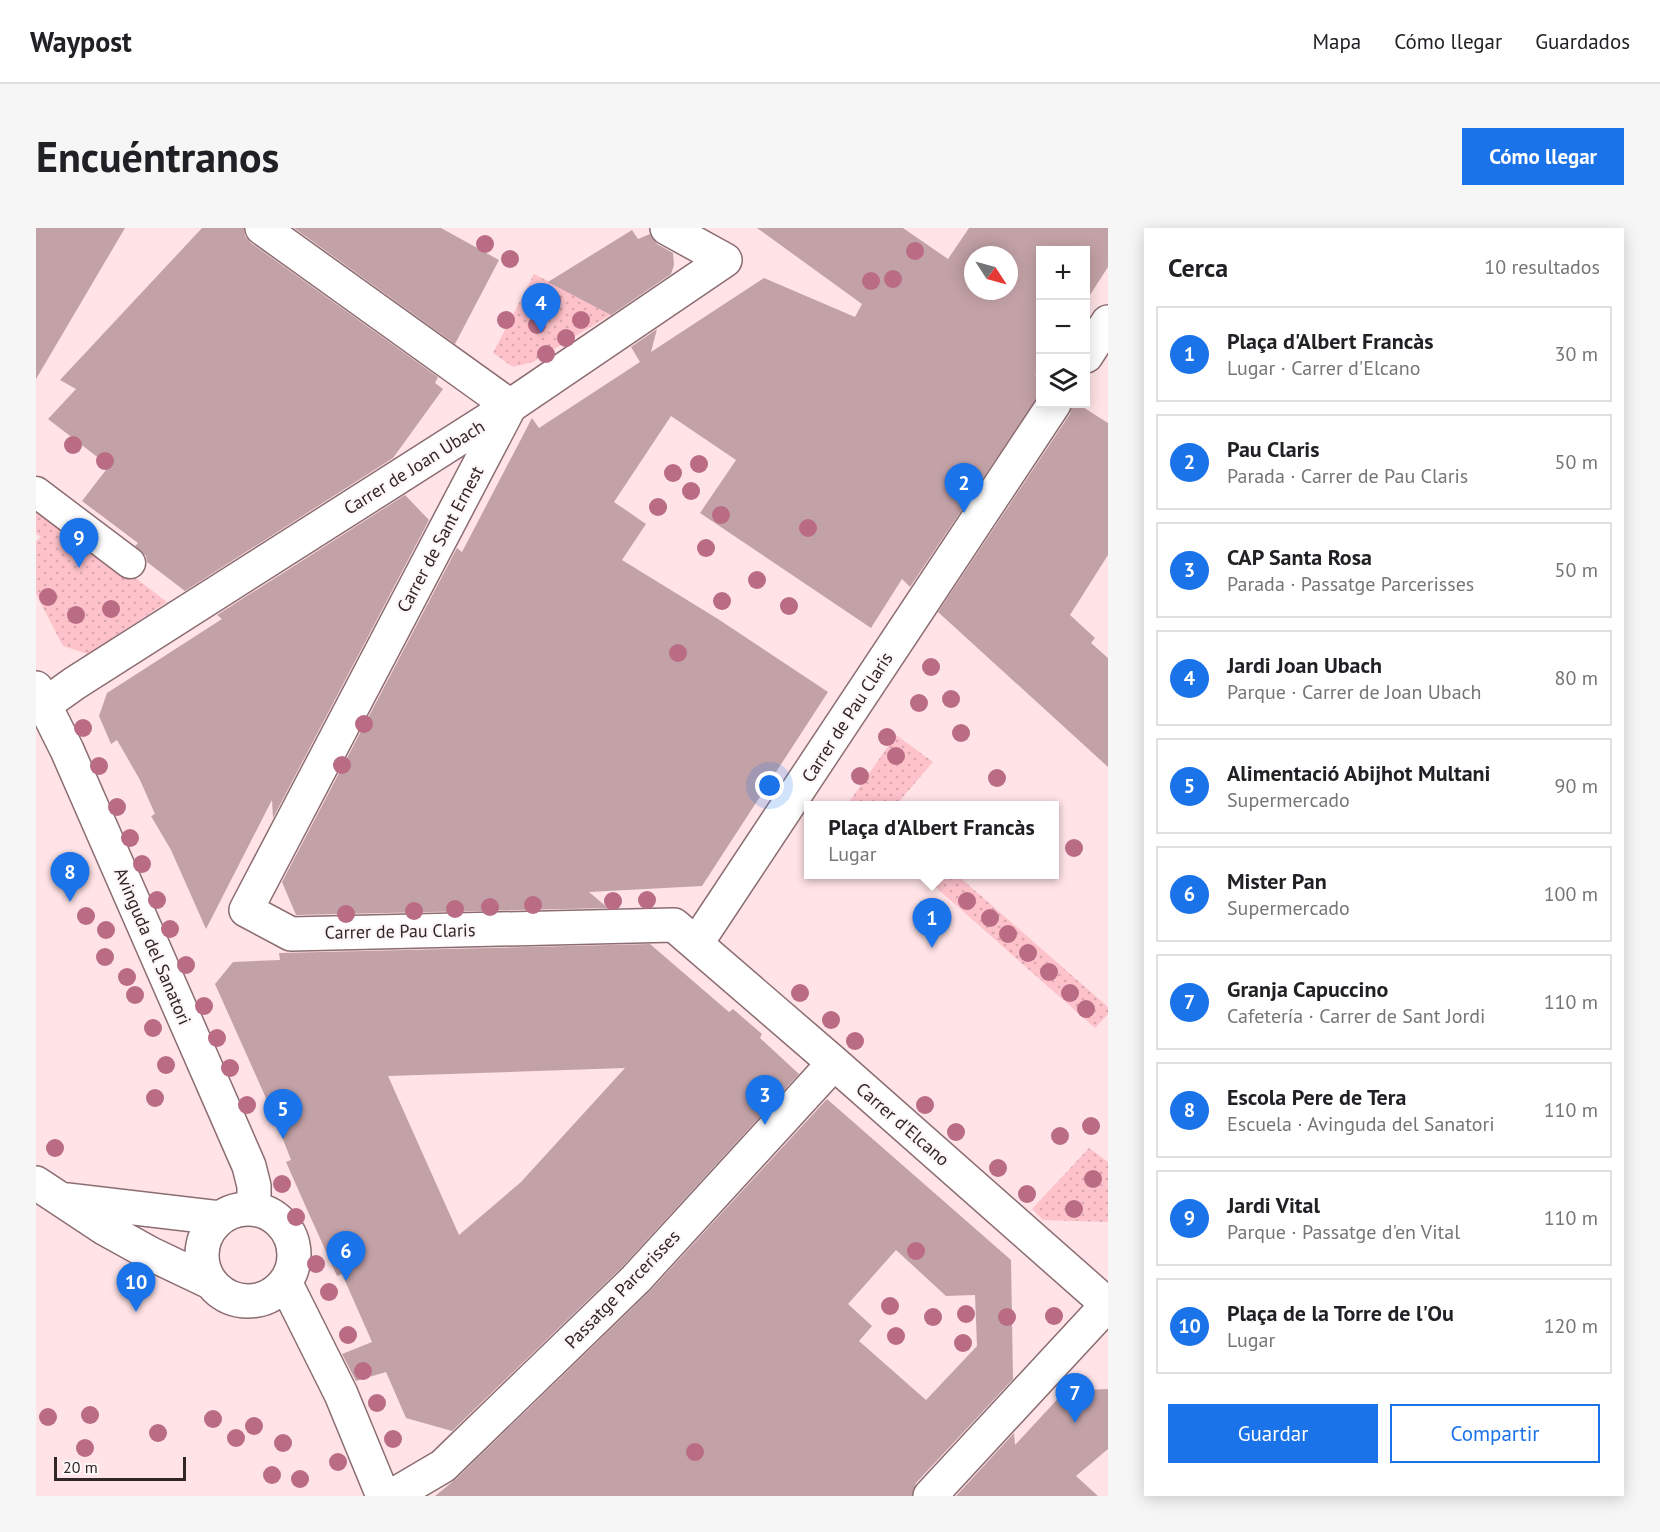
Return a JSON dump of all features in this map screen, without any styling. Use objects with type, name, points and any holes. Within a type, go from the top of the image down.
[{"type":"street","points":[[262,228],[510,406]]},
{"type":"street","name":"Carrer de Joan Ubach","points":[[40,697],[75,683],[510,406],[725,260],[667,228]]},
{"type":"street","points":[[1087,354],[1108,322]]},
{"type":"street","name":"Carrer de Sant Ernest","points":[[246,910],[510,406]]},
{"type":"street","name":"Carrer de Pau Claris","points":[[246,910],[291,934],[674,925],[696,944],[1051,408]]},
{"type":"street","points":[[36,492],[130,563]]},
{"type":"street","name":"Avinguda del Sanatori","points":[[40,697],[67,750],[249,1166],[254,1186],[254,1208]]},
{"type":"street","name":"Carrer d'Elcano","points":[[696,944],[1108,1305]]},
{"type":"street","name":"Passatge Parcerisses","points":[[392,1496],[442,1466],[636,1279],[834,1063]]},
{"type":"street","points":[[45,1195],[220,1218]]},
{"type":"street","points":[[45,1195],[150,1254],[210,1282],[230,1298],[248,1301],[266,1297],[277,1291],[285,1282],[293,1267],[294,1250],[290,1234],[280,1221],[268,1212],[254,1208],[243,1209],[220,1218],[208,1231],[202,1248],[203,1265],[210,1282]]},
{"type":"street","points":[[285,1282],[341,1394],[383,1496]]},
{"type":"street","points":[[930,1496],[1108,1305]]},
{"type":"shaded area","points":[[534,274],[612,314],[533,362],[513,367],[493,353]]},
{"type":"shaded area","points":[[36,502],[167,602],[88,654],[63,646],[36,594],[36,541],[41,537],[36,533]]},
{"type":"shaded area","points":[[896,735],[933,762],[899,801],[850,801]]},
{"type":"shaded area","points":[[927,879],[962,879],[1108,1007],[1108,1014],[1095,1028]]},
{"type":"shaded area","points":[[1089,1148],[1108,1162],[1108,1222],[1043,1220],[1032,1209]]},
{"type":"building","points":[[36,228],[125,228],[36,379]]},
{"type":"building","points":[[202,228],[244,228],[245,236],[251,243],[438,377],[435,383],[443,389],[393,458],[185,591],[147,562],[146,556],[135,546],[138,543],[82,501],[109,466],[48,419],[76,389],[60,380]]},
{"type":"building","points":[[294,228],[441,228],[499,260],[455,344]]},
{"type":"building","points":[[757,228],[903,228],[948,259],[969,228],[1108,228],[1108,267],[1090,295],[1090,246],[1036,246],[1036,399],[910,587],[902,579],[871,628],[700,513],[736,460],[671,416],[614,502],[646,524],[622,560],[718,619],[828,692],[702,886],[589,892],[608,908],[296,915],[282,882],[457,548],[462,552],[532,418],[539,428],[640,362],[631,347],[657,329],[651,352],[764,278],[855,317],[862,304]]},
{"type":"building","points":[[632,230],[638,239],[650,234],[657,244],[673,253],[674,265],[671,274],[611,315],[548,282]]},
{"type":"building","points":[[1071,408],[1084,408],[1108,423],[1108,555],[1070,615],[1095,638],[1091,643],[1108,658],[1108,767],[938,612],[1070,414]]},
{"type":"building","points":[[405,495],[429,520],[273,818],[272,800],[206,929],[171,850],[151,816],[155,814],[140,780],[117,740],[111,744],[99,716],[107,693],[222,619],[217,615]]},
{"type":"building","points":[[650,944],[729,1012],[733,1009],[762,1034],[760,1038],[799,1074],[623,1266],[452,1431],[406,1418],[386,1372],[356,1381],[342,1354],[372,1342],[342,1274],[337,1276],[286,1162],[291,1160],[274,1116],[215,984],[233,962],[280,960],[279,953]],"holes":[[[625,1068],[521,1182],[459,1235],[388,1076]]]},
{"type":"building","points":[[827,1099],[1011,1260],[1013,1379],[916,1483],[912,1496],[435,1496],[456,1479],[649,1292]],"holes":[[[896,1250],[946,1296],[975,1295],[977,1346],[926,1400],[859,1341],[872,1326],[848,1304]]]},
{"type":"building","points":[[1108,1389],[1108,1449],[1076,1476],[1098,1496],[956,1496],[1014,1433],[1015,1445],[1065,1391]]},
{"type":"place","name":"Jardi Joan Ubach","points":[[541,333]]},
{"type":"place","name":"Pau Claris","points":[[964,513]]},
{"type":"place","name":"Jardi Vital","points":[[79,568]]},
{"type":"place","name":"Escola Pere de Tera","points":[[70,902]]},
{"type":"place","name":"Plaça d'Albert Francàs","points":[[932,948]]},
{"type":"place","name":"CAP Santa Rosa","points":[[765,1125]]},
{"type":"place","name":"Alimentació Abijhot Multani","points":[[283,1139]]},
{"type":"place","name":"Mister Pan","points":[[346,1281]]},
{"type":"place","name":"Plaça de la Torre de l'Ou","points":[[136,1312]]},
{"type":"place","name":"Granja Capuccino","points":[[1075,1423]]}]
